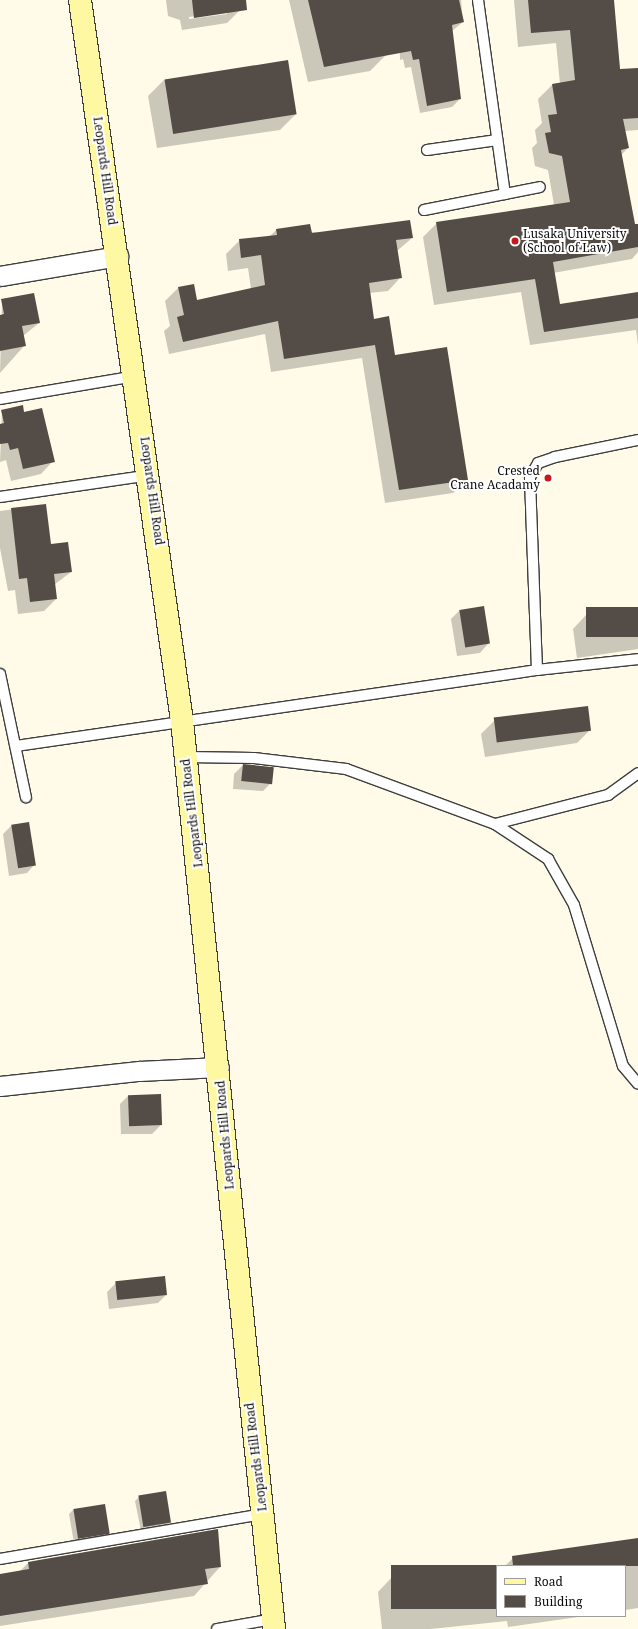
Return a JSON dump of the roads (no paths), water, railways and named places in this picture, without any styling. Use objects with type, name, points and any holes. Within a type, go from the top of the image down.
[{"type":"main road","name":"Leopards Hill Road","points":[[80,0],[136,376],[182,721],[219,1067],[273,1624]]},
{"type":"street","points":[[0,276],[118,256]]},
{"type":"street","points":[[0,1086],[139,1071],[219,1067]]},
{"type":"lane","points":[[478,0],[505,194]]},
{"type":"lane","points":[[427,150],[497,140]]},
{"type":"lane","points":[[424,210],[540,187]]},
{"type":"lane","points":[[0,399],[136,376]]},
{"type":"lane","points":[[537,670],[530,477],[538,464],[555,457],[638,440]]},
{"type":"lane","points":[[0,498],[150,475]]},
{"type":"lane","points":[[16,746],[537,670],[638,659]]},
{"type":"lane","points":[[0,674],[26,797]]},
{"type":"lane","points":[[185,757],[254,758],[346,769],[495,824],[548,860],[574,905],[623,1066],[638,1084]]},
{"type":"lane","points":[[495,824],[608,795],[638,773]]},
{"type":"lane","points":[[0,1560],[263,1514]]},
{"type":"lane","points":[[217,1629],[273,1624]]},
{"type":"place","name":"Lusaka University (School of Law)","points":[[515,241]]},
{"type":"place","name":"Crested Crane Acadamy","points":[[548,478]]}]
